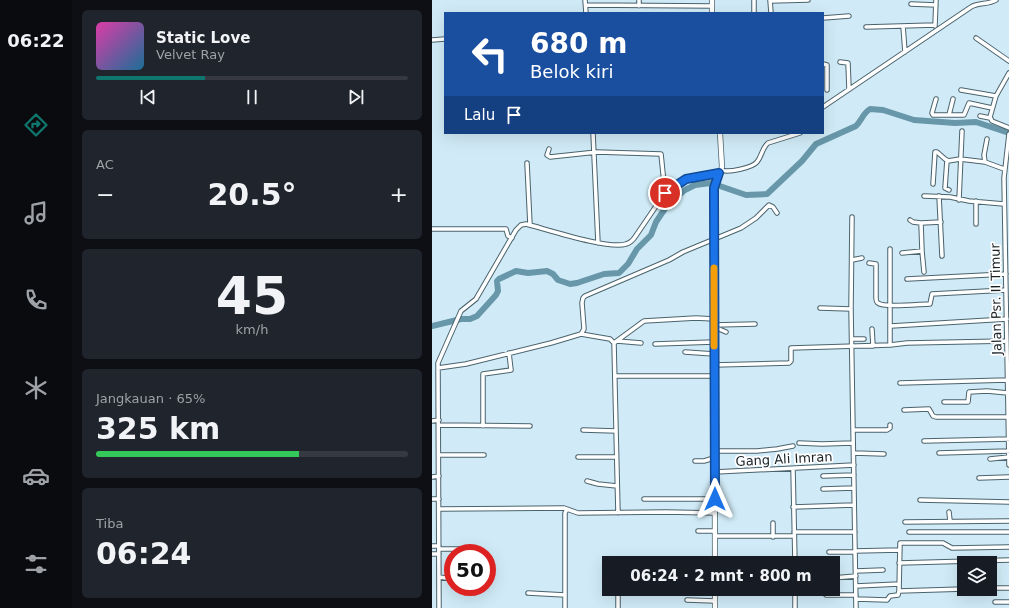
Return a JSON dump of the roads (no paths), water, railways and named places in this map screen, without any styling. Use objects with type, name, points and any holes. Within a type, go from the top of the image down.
[{"type":"main road","points":[[712,0],[712,12]]},
{"type":"main road","points":[[715,556],[714,342],[716,327],[714,319],[714,188],[720,172],[720,134]]},
{"type":"main road","points":[[715,596],[715,608]]},
{"type":"street","points":[[586,0],[586,12]]},
{"type":"street","points":[[639,0],[639,6]]},
{"type":"street","points":[[754,0],[754,12]]},
{"type":"street","points":[[771,12],[770,0],[808,0]]},
{"type":"street","points":[[935,31],[936,0]]},
{"type":"street","points":[[824,106],[971,6],[980,1],[990,3],[996,0]]},
{"type":"street","points":[[911,4],[936,5]]},
{"type":"street","points":[[586,6],[712,6]]},
{"type":"street","points":[[824,18],[849,16]]},
{"type":"street","points":[[866,27],[935,25]]},
{"type":"street","points":[[904,26],[905,52]]},
{"type":"street","points":[[976,38],[1009,61]]},
{"type":"street","points":[[432,40],[444,39]]},
{"type":"street","points":[[840,62],[848,63],[849,89]]},
{"type":"street","points":[[824,64],[827,65],[827,90]]},
{"type":"street","points":[[990,118],[996,96],[1009,73]]},
{"type":"street","points":[[961,90],[996,96]]},
{"type":"street","points":[[936,99],[932,114],[965,115],[969,103],[992,108]]},
{"type":"street","points":[[949,115],[953,99]]},
{"type":"street","points":[[980,116],[990,118],[992,121],[1009,128]]},
{"type":"street","points":[[959,200],[962,131]]},
{"type":"street","points":[[593,134],[598,243]]},
{"type":"street","points":[[439,608],[438,363],[461,311],[476,299],[516,230],[521,225],[530,225],[598,243],[618,245],[626,244],[631,241],[665,193],[686,179],[754,165],[758,161],[768,143],[797,134]]},
{"type":"street","name":"Jalan Psr. II Timur","points":[[1009,135],[1004,169],[1008,301],[1007,341],[1009,465]]},
{"type":"street","points":[[985,162],[984,157],[987,139]]},
{"type":"street","points":[[549,149],[547,154],[550,157],[594,152],[661,154],[665,193]]},
{"type":"street","points":[[934,184],[934,153],[938,153],[947,160],[960,159],[985,162],[1004,169]]},
{"type":"street","points":[[947,160],[945,188],[948,190]]},
{"type":"street","points":[[526,163],[530,225]]},
{"type":"street","points":[[1004,184],[1009,184]]},
{"type":"street","points":[[924,196],[950,197],[959,200],[976,201],[1006,207]]},
{"type":"street","points":[[939,196],[942,256]]},
{"type":"street","points":[[976,201],[976,224]]},
{"type":"street","points":[[580,334],[584,329],[582,303],[585,296],[745,226],[756,218],[769,205],[773,206],[777,213]]},
{"type":"street","points":[[852,217],[853,443],[856,608]]},
{"type":"street","points":[[910,220],[921,223],[941,222]]},
{"type":"street","points":[[921,223],[924,272]]},
{"type":"street","points":[[432,229],[506,229],[507,236],[512,238]]},
{"type":"street","points":[[890,249],[890,345]]},
{"type":"street","points":[[902,253],[922,252]]},
{"type":"street","points":[[852,260],[862,258]]},
{"type":"street","points":[[869,263],[876,264],[878,304],[891,306],[930,304],[932,294],[1007,291]]},
{"type":"street","points":[[907,279],[1006,274]]},
{"type":"street","points":[[820,308],[852,309]]},
{"type":"street","points":[[614,342],[644,321],[696,318],[714,319]]},
{"type":"street","points":[[891,326],[1007,318]]},
{"type":"street","points":[[716,327],[755,324]]},
{"type":"street","points":[[716,327],[726,332]]},
{"type":"street","points":[[872,329],[872,346]]},
{"type":"street","points":[[432,365],[438,367],[466,364],[551,343],[580,334],[614,342],[641,343]]},
{"type":"street","points":[[853,339],[864,339]]},
{"type":"street","points":[[714,365],[790,363],[791,348],[853,347],[907,343],[1007,341]]},
{"type":"street","points":[[614,342],[618,513]]},
{"type":"street","points":[[655,344],[714,342]]},
{"type":"street","points":[[685,352],[714,354]]},
{"type":"street","points":[[483,426],[483,373],[511,370],[509,353]]},
{"type":"street","points":[[615,376],[714,376]]},
{"type":"street","points":[[900,382],[1008,380]]},
{"type":"street","points":[[944,402],[968,402],[969,392],[1008,390]]},
{"type":"street","points":[[904,410],[929,409],[933,416],[936,417],[1008,417]]},
{"type":"street","points":[[432,421],[483,426],[530,426]]},
{"type":"street","points":[[853,430],[887,430],[890,428],[890,425]]},
{"type":"street","points":[[583,430],[616,431]]},
{"type":"street","points":[[924,441],[1009,439]]},
{"type":"street","points":[[799,443],[853,443]]},
{"type":"street","points":[[714,451],[757,451],[793,446]]},
{"type":"street","points":[[939,453],[1009,449]]},
{"type":"street","points":[[854,453],[884,454]]},
{"type":"street","points":[[439,455],[484,455]]},
{"type":"street","points":[[578,457],[616,457]]},
{"type":"street","points":[[990,459],[1009,457]]},
{"type":"street","points":[[695,461],[704,461],[714,458]]},
{"type":"street","name":"Gang Ali Imran","points":[[715,472],[854,465]]},
{"type":"street","points":[[793,469],[795,556]]},
{"type":"street","points":[[823,476],[854,475]]},
{"type":"street","points":[[432,477],[439,476]]},
{"type":"street","points":[[979,478],[1009,477]]},
{"type":"street","points":[[587,481],[617,486]]},
{"type":"street","points":[[823,489],[854,488]]},
{"type":"street","points":[[432,499],[439,499]]},
{"type":"street","points":[[644,499],[715,499]]},
{"type":"street","points":[[920,500],[1009,502]]},
{"type":"street","points":[[793,507],[854,504]]},
{"type":"street","points":[[439,509],[567,509],[578,513],[715,513]]},
{"type":"street","points":[[565,608],[565,513],[567,509]]},
{"type":"street","points":[[949,512],[950,521]]},
{"type":"street","points":[[904,522],[1009,521]]},
{"type":"street","points":[[773,523],[774,537]]},
{"type":"street","points":[[698,531],[774,537],[794,534],[855,532]]},
{"type":"street","points":[[909,532],[1009,532]]},
{"type":"street","points":[[899,592],[900,543],[944,544],[952,548],[1009,547]]},
{"type":"street","points":[[432,546],[444,547]]},
{"type":"street","points":[[829,552],[900,550]]},
{"type":"street","points":[[432,554],[439,554]]},
{"type":"street","points":[[899,563],[1009,560]]},
{"type":"street","points":[[840,577],[883,570]]},
{"type":"street","points":[[439,577],[444,578]]},
{"type":"street","points":[[856,586],[899,584]]},
{"type":"street","points":[[997,588],[1009,588]]},
{"type":"street","points":[[840,596],[887,600],[890,596],[898,594],[899,592],[957,589]]},
{"type":"street","points":[[528,593],[565,595]]},
{"type":"street","points":[[618,596],[618,608]]},
{"type":"street","points":[[795,596],[795,608]]},
{"type":"street","points":[[687,600],[715,601]]},
{"type":"street","points":[[995,602],[1009,602]]},
{"type":"waterway","points":[[432,326],[461,319],[470,319],[477,316],[496,295],[498,291],[497,281],[516,271],[528,273],[547,271],[553,274],[558,280],[570,284],[604,274],[619,273],[628,264],[637,249],[651,235],[656,222],[668,204],[685,190],[695,185],[711,183],[746,195],[767,194],[802,161],[816,144],[856,126],[870,109],[883,110],[914,120],[955,123],[976,122],[1009,133]]}]
